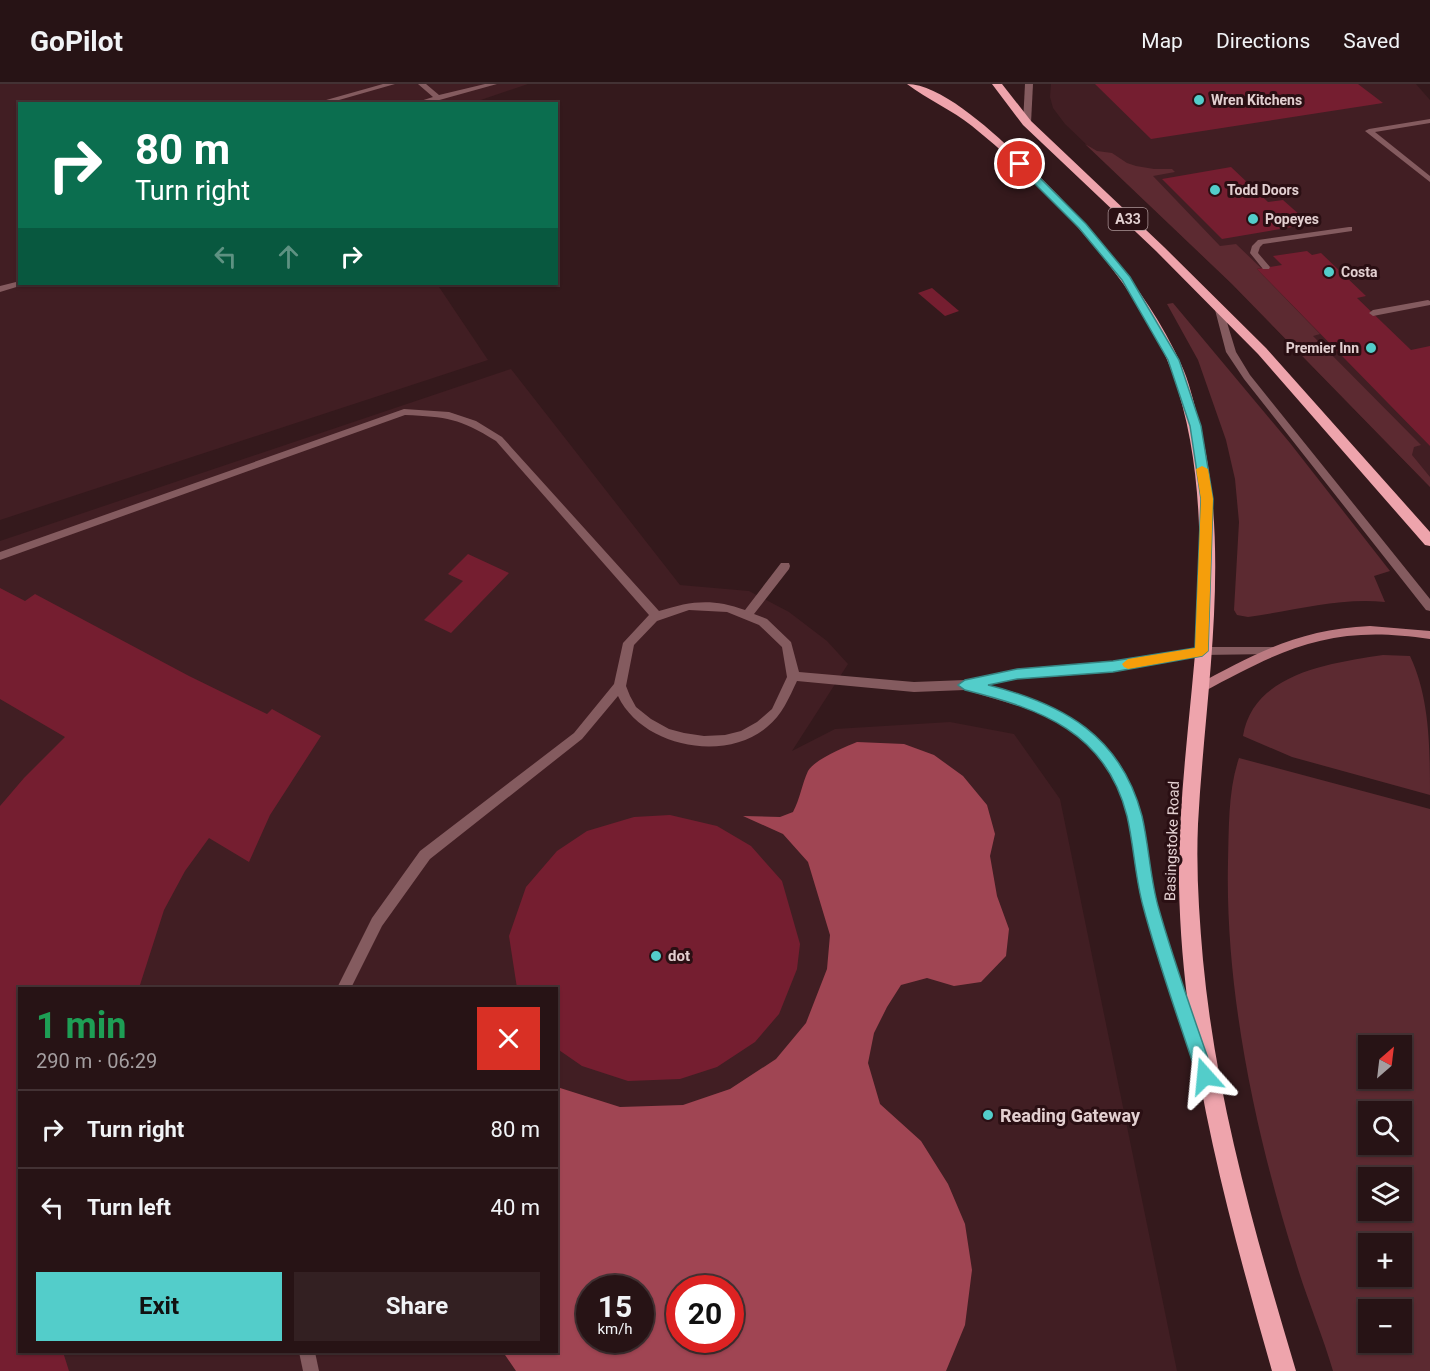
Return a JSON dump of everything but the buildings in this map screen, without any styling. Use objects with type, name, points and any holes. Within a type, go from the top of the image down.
[{"type":"highway","name":"A33","points":[[912,84],[933,93],[976,123],[1082,226],[1126,279],[1174,360],[1195,426],[1207,499],[1199,689]]},
{"type":"highway","name":"A33","points":[[998,84],[1027,123],[1262,351],[1430,541]]},
{"type":"highway","name":"Basingstoke Road","points":[[1199,689],[1189,832],[1189,902],[1194,968],[1212,1098],[1229,1171],[1284,1371]]},
{"type":"main road","points":[[1199,689],[1274,650],[1338,633],[1381,628],[1430,635]]},
{"type":"street","points":[[323,102],[391,84]]},
{"type":"street","points":[[422,84],[437,97]]},
{"type":"street","points":[[421,102],[493,84]]},
{"type":"street","points":[[1027,123],[1029,84]]},
{"type":"street","points":[[1430,121],[1369,131],[1430,180]]},
{"type":"street","points":[[1266,267],[1254,253],[1256,246],[1261,242],[1349,229]]},
{"type":"street","points":[[0,289],[18,284]]},
{"type":"street","points":[[1373,313],[1428,303]]},
{"type":"street","points":[[1218,306],[1231,352],[1247,377],[1430,607]]},
{"type":"street","points":[[0,556],[404,412],[446,414],[473,423],[499,439],[657,616]]},
{"type":"street","points":[[748,613],[784,566]]},
{"type":"street","points":[[702,605],[726,606],[748,613],[768,624],[782,639],[791,657],[793,675],[786,699],[769,720],[744,735],[712,741],[681,738],[652,727],[631,709],[620,686],[619,666],[625,646],[638,630],[657,616],[678,608],[702,605]]},
{"type":"street","points":[[793,675],[915,687],[965,685],[1017,674],[1113,666],[1202,651],[1274,650]]},
{"type":"street","points":[[965,685],[1019,698],[1059,716],[1092,739],[1122,777],[1134,816],[1150,904],[1212,1098]]},
{"type":"street","points":[[344,987],[377,922],[425,855],[578,736],[620,686]]},
{"type":"street","points":[[307,1353],[311,1371]]},
{"type":"shaded area","points":[[0,84],[528,84],[475,102],[18,102],[18,285],[438,285],[488,360],[0,520]]},
{"type":"shaded area","points":[[1051,84],[1416,84],[1430,100],[1430,487],[1232,284],[1065,124],[1053,108],[1050,97]]},
{"type":"shaded area","points":[[1085,144],[1097,151],[1112,153],[1136,166],[1172,169],[1175,172],[1153,176],[1220,246],[1236,244],[1261,268],[1257,269],[1320,334],[1313,336],[1421,445],[1414,447],[1412,455],[1430,477],[1430,487],[1232,284]]},
{"type":"shaded area","points":[[1173,303],[1290,443],[1390,571],[1374,576],[1385,602],[1351,601],[1248,617],[1237,615],[1234,610],[1239,522],[1235,479],[1226,440],[1198,360],[1167,304]]},
{"type":"shaded area","points":[[511,369],[680,585],[749,591],[789,612],[827,641],[848,664],[792,751],[835,729],[950,722],[1014,734],[1060,799],[1177,1371],[0,1371],[0,541]]},
{"type":"shaded area","points":[[1383,655],[1410,656],[1417,672],[1428,724],[1430,795],[1292,757],[1243,736],[1250,715],[1262,698],[1278,685],[1318,668]]},
{"type":"shaded area","points":[[857,742],[904,744],[934,755],[963,776],[987,805],[995,834],[990,856],[997,896],[1009,929],[1006,956],[981,982],[954,986],[927,978],[901,985],[874,1033],[868,1063],[880,1104],[921,1141],[948,1184],[965,1224],[972,1270],[965,1325],[946,1371],[516,1371],[504,1353],[558,1353],[558,1087],[620,1107],[683,1105],[730,1089],[776,1059],[806,1023],[827,969],[830,935],[808,862],[783,834],[743,816],[780,817],[793,812],[808,771],[823,758]]},
{"type":"shaded area","points":[[1239,758],[1430,809],[1430,1371],[1333,1371],[1299,1273],[1256,1114],[1238,1012],[1228,911],[1231,796]]},
{"type":"slow traffic","points":[[1128,664],[1202,651],[1207,499],[1202,469]]},
{"type":"place","name":"Wren Kitchens","points":[[1199,100]]},
{"type":"place","name":"Todd Doors","points":[[1215,190]]},
{"type":"place","name":"Popeyes","points":[[1253,219]]},
{"type":"place","name":"Costa","points":[[1329,272]]},
{"type":"place","name":"Premier Inn","points":[[1371,348]]},
{"type":"place","name":"dot","points":[[656,956]]},
{"type":"place","name":"Reading Gateway","points":[[988,1115]]},
{"type":"route","points":[[1020,164],[1082,226],[1126,279],[1174,360],[1195,426],[1207,499],[1202,651],[1113,666],[1017,674],[965,685],[1019,698],[1059,716],[1092,739],[1122,777],[1130,797],[1150,904],[1205,1076]]}]
